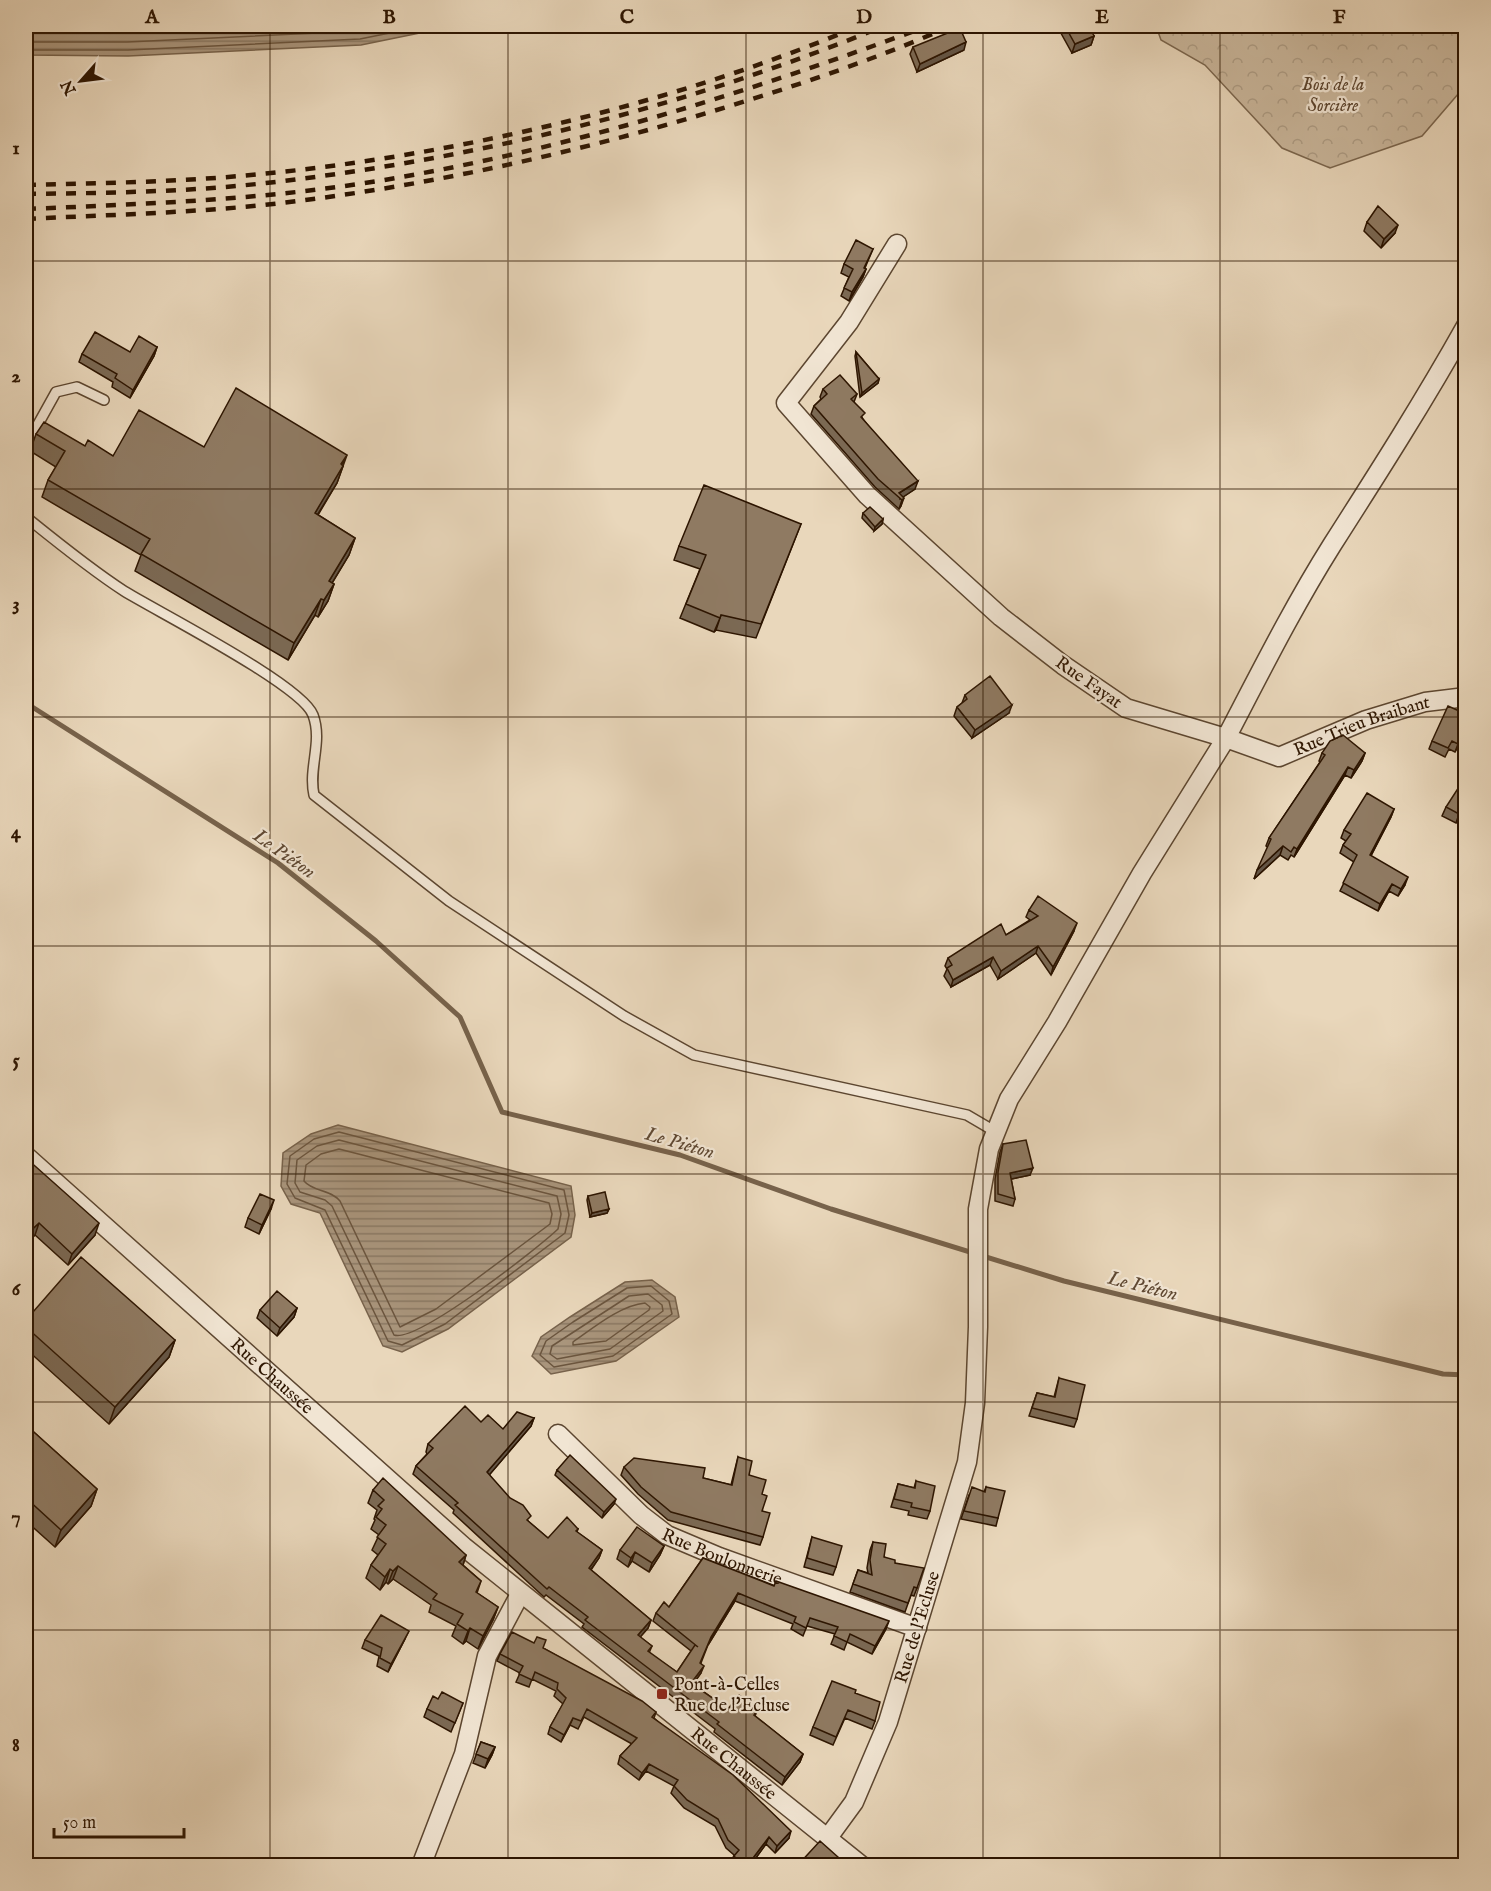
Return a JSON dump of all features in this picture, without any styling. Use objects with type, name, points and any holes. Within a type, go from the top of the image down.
[{"type":"street","name":"Rue Fayat","points":[[897,244],[849,322],[786,403],[867,495],[1001,617],[1063,665],[1126,708],[1226,738]]},
{"type":"street","points":[[996,1132],[1009,1100],[1057,1022],[1142,873],[1226,738],[1326,557],[1376,478],[1466,326]]},
{"type":"street","name":"Rue Trieu Braibant","points":[[1226,738],[1279,757],[1366,720],[1425,702],[1466,697]]},
{"type":"street","name":"Rue de l'Ecluse","points":[[827,1839],[854,1802],[870,1767],[917,1628],[967,1462],[975,1403],[980,1268],[977,1241],[984,1170],[996,1132]]},
{"type":"street","name":"Rue Chaussée","points":[[26,1156],[464,1547],[862,1866]]},
{"type":"street","name":"Rue Boulonnerie","points":[[558,1434],[641,1515],[667,1535],[719,1557],[917,1628]]},
{"type":"street","points":[[421,1866],[464,1754],[487,1656],[520,1594]]},
{"type":"lane","points":[[26,446],[56,392],[77,387],[104,400]]},
{"type":"lane","points":[[26,517],[122,589],[271,676],[300,699],[312,713],[316,733],[311,782],[314,795],[449,901],[624,1016],[694,1055],[967,1115],[996,1132]]},
{"type":"green space","name":"Bois de la Sorcière","points":[[1156,26],[1465,26],[1465,86],[1422,136],[1330,168],[1282,148],[1205,65],[1161,40]]},
{"type":"water","points":[[26,26],[454,26],[361,45],[128,56],[26,55]]},
{"type":"water","points":[[338,1125],[571,1186],[575,1215],[571,1237],[448,1329],[402,1352],[383,1346],[320,1213],[291,1204],[281,1186],[283,1153],[311,1134]]},
{"type":"water","points":[[652,1280],[675,1297],[679,1317],[616,1361],[551,1374],[532,1356],[541,1337],[625,1282]]},
{"type":"building","points":[[1065,26],[1089,26],[1094,36],[1075,44]]},
{"type":"building","points":[[960,28],[966,42],[920,64],[913,47]]},
{"type":"building","points":[[1378,206],[1398,225],[1384,239],[1367,222]]},
{"type":"building","points":[[856,240],[873,249],[864,268],[866,269],[852,292],[844,288],[853,269],[844,264]]},
{"type":"building","points":[[95,332],[130,352],[139,336],[157,347],[133,390],[115,378],[117,374],[82,354]]},
{"type":"building","points":[[856,352],[879,379],[862,393]]},
{"type":"building","points":[[840,375],[857,394],[851,399],[865,413],[861,417],[918,481],[899,493],[904,498],[902,500],[878,479],[814,406],[827,394],[823,389]]},
{"type":"building","points":[[236,388],[347,455],[341,464],[343,466],[315,513],[355,538],[329,581],[334,584],[324,600],[321,599],[294,643],[141,554],[150,539],[48,480],[65,451],[36,434],[44,422],[85,446],[88,440],[113,456],[139,410],[204,447]]},
{"type":"building","points":[[704,485],[801,524],[761,624],[721,615],[720,618],[686,604],[706,555],[679,546]]},
{"type":"building","points":[[870,507],[883,519],[875,527],[863,513]]},
{"type":"building","points":[[990,676],[1012,705],[975,730],[957,707],[967,699],[965,695]]},
{"type":"building","points":[[1448,706],[1466,714],[1466,728],[1458,744],[1452,741],[1448,748],[1432,741]]},
{"type":"building","points":[[1343,735],[1365,753],[1354,770],[1348,767],[1297,849],[1294,847],[1291,852],[1283,846],[1257,870],[1271,839],[1269,838],[1325,755],[1322,753],[1330,741]]},
{"type":"building","points":[[1466,776],[1466,804],[1459,814],[1446,807]]},
{"type":"building","points":[[1367,793],[1394,809],[1370,855],[1408,877],[1401,889],[1392,884],[1380,904],[1343,883],[1357,855],[1343,845],[1351,834],[1344,830]]},
{"type":"building","points":[[1038,896],[1077,923],[1053,967],[1038,946],[1001,971],[993,957],[953,980],[947,968],[952,965],[948,958],[1001,924],[1006,935],[1038,916],[1029,910]]},
{"type":"building","points":[[1026,1140],[1033,1168],[1010,1173],[1015,1199],[998,1194],[998,1172],[1003,1144]]},
{"type":"building","points":[[26,1158],[99,1223],[72,1254],[39,1223],[26,1235]]},
{"type":"building","points":[[605,1192],[609,1209],[592,1213],[588,1196]]},
{"type":"building","points":[[260,1194],[274,1200],[262,1225],[248,1218]]},
{"type":"building","points":[[81,1257],[175,1340],[115,1407],[26,1327],[26,1320]]},
{"type":"building","points":[[277,1291],[297,1308],[280,1328],[260,1310]]},
{"type":"building","points":[[1059,1378],[1085,1385],[1077,1419],[1032,1408],[1037,1393],[1055,1397]]},
{"type":"building","points":[[465,1406],[481,1422],[488,1415],[503,1429],[517,1412],[534,1418],[487,1472],[510,1498],[523,1505],[531,1516],[527,1520],[548,1538],[567,1517],[578,1529],[576,1531],[602,1550],[589,1568],[651,1620],[638,1635],[652,1646],[648,1651],[677,1672],[695,1645],[698,1647],[656,1613],[664,1602],[669,1607],[703,1558],[774,1586],[776,1581],[889,1621],[875,1646],[850,1634],[847,1642],[834,1636],[838,1627],[810,1618],[806,1628],[794,1622],[796,1617],[738,1593],[711,1637],[700,1663],[704,1666],[691,1683],[728,1709],[739,1695],[758,1709],[754,1715],[803,1754],[785,1777],[717,1724],[719,1722],[585,1620],[588,1617],[549,1587],[547,1589],[416,1466],[433,1448],[428,1444]]},
{"type":"building","points":[[26,1425],[97,1489],[61,1530],[26,1498]]},
{"type":"building","points":[[570,1455],[616,1499],[604,1512],[557,1470]]},
{"type":"building","points":[[738,1457],[752,1461],[749,1475],[766,1480],[762,1494],[767,1496],[762,1511],[770,1513],[763,1537],[671,1512],[641,1487],[624,1467],[634,1458],[705,1468],[703,1478],[732,1485]]},
{"type":"building","points":[[383,1478],[466,1555],[459,1562],[481,1581],[476,1592],[498,1607],[483,1636],[470,1628],[468,1631],[457,1624],[463,1614],[433,1599],[437,1594],[398,1566],[393,1571],[390,1569],[385,1577],[371,1565],[386,1544],[377,1537],[386,1525],[376,1517],[382,1509],[378,1506],[384,1500],[373,1490]]},
{"type":"building","points":[[916,1481],[935,1486],[930,1511],[911,1507],[912,1503],[894,1499],[898,1484],[915,1488]]},
{"type":"building","points":[[972,1487],[985,1492],[986,1487],[1005,1491],[998,1518],[964,1511]]},
{"type":"building","points":[[637,1527],[664,1546],[652,1563],[635,1552],[631,1558],[620,1550]]},
{"type":"building","points":[[812,1537],[842,1546],[836,1567],[807,1558]]},
{"type":"building","points":[[873,1542],[886,1544],[884,1557],[895,1560],[895,1563],[924,1568],[917,1588],[914,1587],[908,1603],[853,1584],[858,1570],[872,1575],[870,1560]]},
{"type":"building","points":[[381,1615],[409,1631],[391,1664],[380,1658],[382,1648],[365,1640]]},
{"type":"building","points":[[512,1632],[534,1643],[537,1637],[546,1640],[543,1648],[642,1701],[656,1712],[652,1717],[733,1775],[791,1831],[777,1846],[769,1837],[747,1866],[743,1866],[734,1856],[739,1850],[728,1840],[718,1819],[687,1800],[674,1786],[678,1780],[649,1764],[642,1773],[620,1756],[637,1738],[587,1709],[581,1721],[573,1718],[564,1735],[550,1727],[566,1698],[557,1689],[558,1683],[535,1672],[532,1680],[519,1674],[523,1666],[500,1654]]},
{"type":"building","points":[[832,1681],[880,1702],[875,1721],[848,1710],[836,1737],[813,1727]]},
{"type":"building","points":[[442,1692],[463,1703],[455,1723],[427,1709],[433,1696],[438,1699]]},
{"type":"building","points":[[481,1742],[495,1747],[488,1759],[476,1754]]},
{"type":"building","points":[[820,1841],[848,1866],[797,1866]]},
{"type":"waterway","name":"Le Piéton","points":[[26,703],[278,863],[376,941],[460,1017],[502,1112],[680,1155],[831,1209],[1064,1281],[1443,1374],[1466,1375]]},
{"type":"railway","points":[[26,185],[232,177],[412,154],[566,122],[642,102],[789,54],[859,26]]},
{"type":"railway","points":[[26,194],[146,192],[236,186],[345,173],[424,160],[580,126],[657,105],[809,55],[884,26]]},
{"type":"railway","points":[[26,209],[290,193],[378,181],[449,168],[588,136],[657,117],[793,74],[928,26]]},
{"type":"railway","points":[[26,219],[264,205],[372,190],[479,171],[585,147],[723,108],[855,65],[951,26]]},
{"type":"place","name":"Pont-à-Celles Rue de l'Ecluse","points":[[662,1694]]}]
